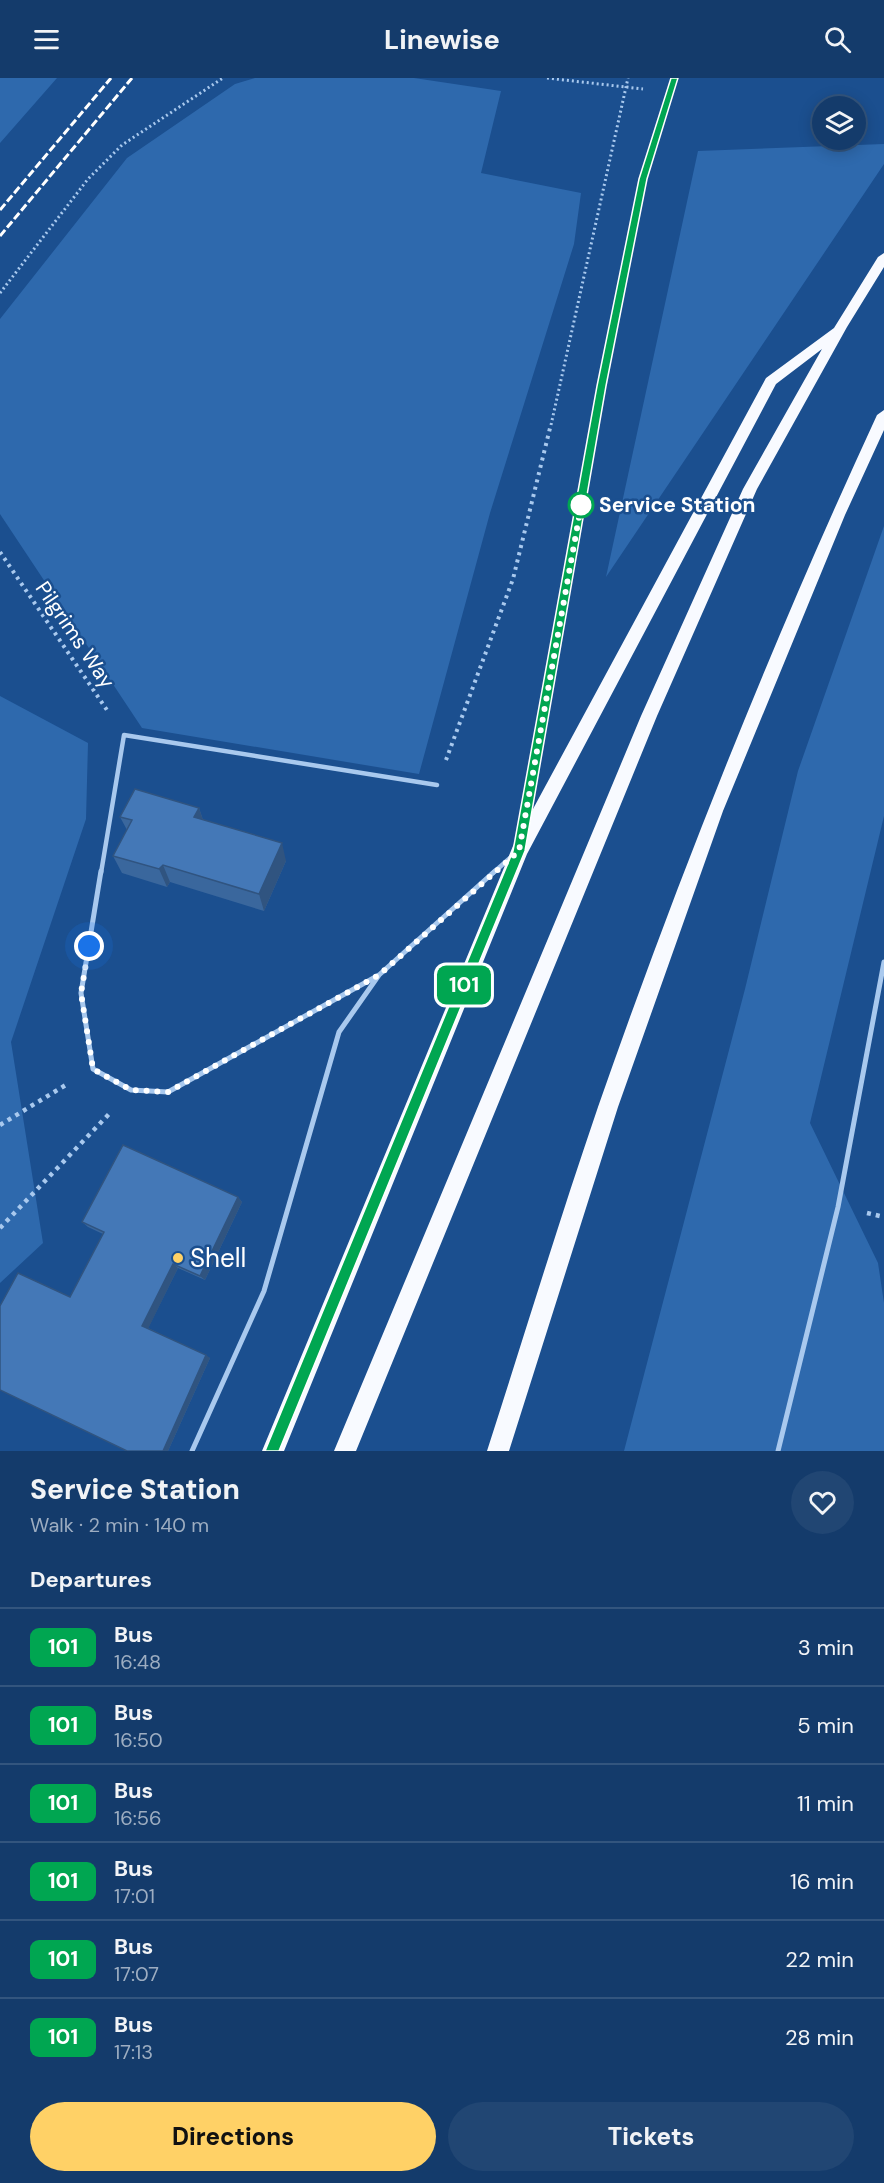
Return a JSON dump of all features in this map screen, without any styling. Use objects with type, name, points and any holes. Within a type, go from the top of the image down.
[{"type":"highway","points":[[345,1451],[649,716],[750,489],[841,327],[884,257]]},
{"type":"highway","points":[[273,1451],[519,851],[771,381],[841,327]]},
{"type":"highway","points":[[498,1451],[608,1107],[715,811],[838,515],[884,415]]},
{"type":"highway","points":[[507,1451],[509,1420]]},
{"type":"street","points":[[519,851],[602,386],[636,213],[643,179],[675,78]]},
{"type":"lane","points":[[436,785],[124,735],[81,993],[93,1069],[131,1090],[168,1092],[379,975],[519,851]]},
{"type":"lane","points":[[778,1451],[838,1207],[884,962]]},
{"type":"lane","points":[[192,1451],[264,1291],[339,1032],[379,975]]},
{"type":"path","points":[[0,293],[88,179],[122,145],[223,78]]},
{"type":"path","points":[[547,78],[670,93]]},
{"type":"path","points":[[436,785],[513,579],[561,384],[628,78]]},
{"type":"path","name":"Pilgrims Way","points":[[0,552],[124,735]]},
{"type":"path","points":[[0,1125],[93,1069]]},
{"type":"path","points":[[0,1228],[131,1090]]},
{"type":"shaded area","points":[[0,78],[57,78],[0,143]]},
{"type":"shaded area","points":[[255,78],[414,78],[501,91],[481,173],[581,193],[574,244],[490,513],[419,774],[142,728],[0,514],[0,319],[127,158],[235,84]]},
{"type":"shaded area","points":[[884,144],[884,164],[606,577],[698,151],[812,147],[812,150],[866,150],[866,145]]},
{"type":"shaded area","points":[[884,526],[884,816],[810,1123],[878,1263],[884,1303],[884,1451],[624,1451],[745,989],[798,771]]},
{"type":"shaded area","points":[[0,696],[88,743],[86,819],[11,1042],[43,1243],[0,1283]]},
{"type":"building","points":[[135,789],[199,808],[194,817],[282,843],[259,894],[163,865],[159,869],[113,856],[132,820],[120,817]]},
{"type":"building","points":[[123,1145],[238,1197],[200,1276],[173,1264],[142,1326],[206,1355],[163,1451],[127,1451],[0,1390],[0,1306],[18,1273],[70,1297],[104,1232],[82,1222]]},
{"type":"railway","points":[[0,210],[111,78]]},
{"type":"railway","points":[[0,236],[132,78]]},
{"type":"bus line","name":"101","points":[[273,1451],[519,851],[602,386],[643,179],[675,78]]},
{"type":"place","name":"Service Station","points":[[581,505]]},
{"type":"place","name":"Shell","points":[[178,1258]]},
{"type":"route","points":[[89,946],[81,993],[93,1069],[131,1090],[168,1092],[379,975],[519,851],[583,495],[581,505]]}]
